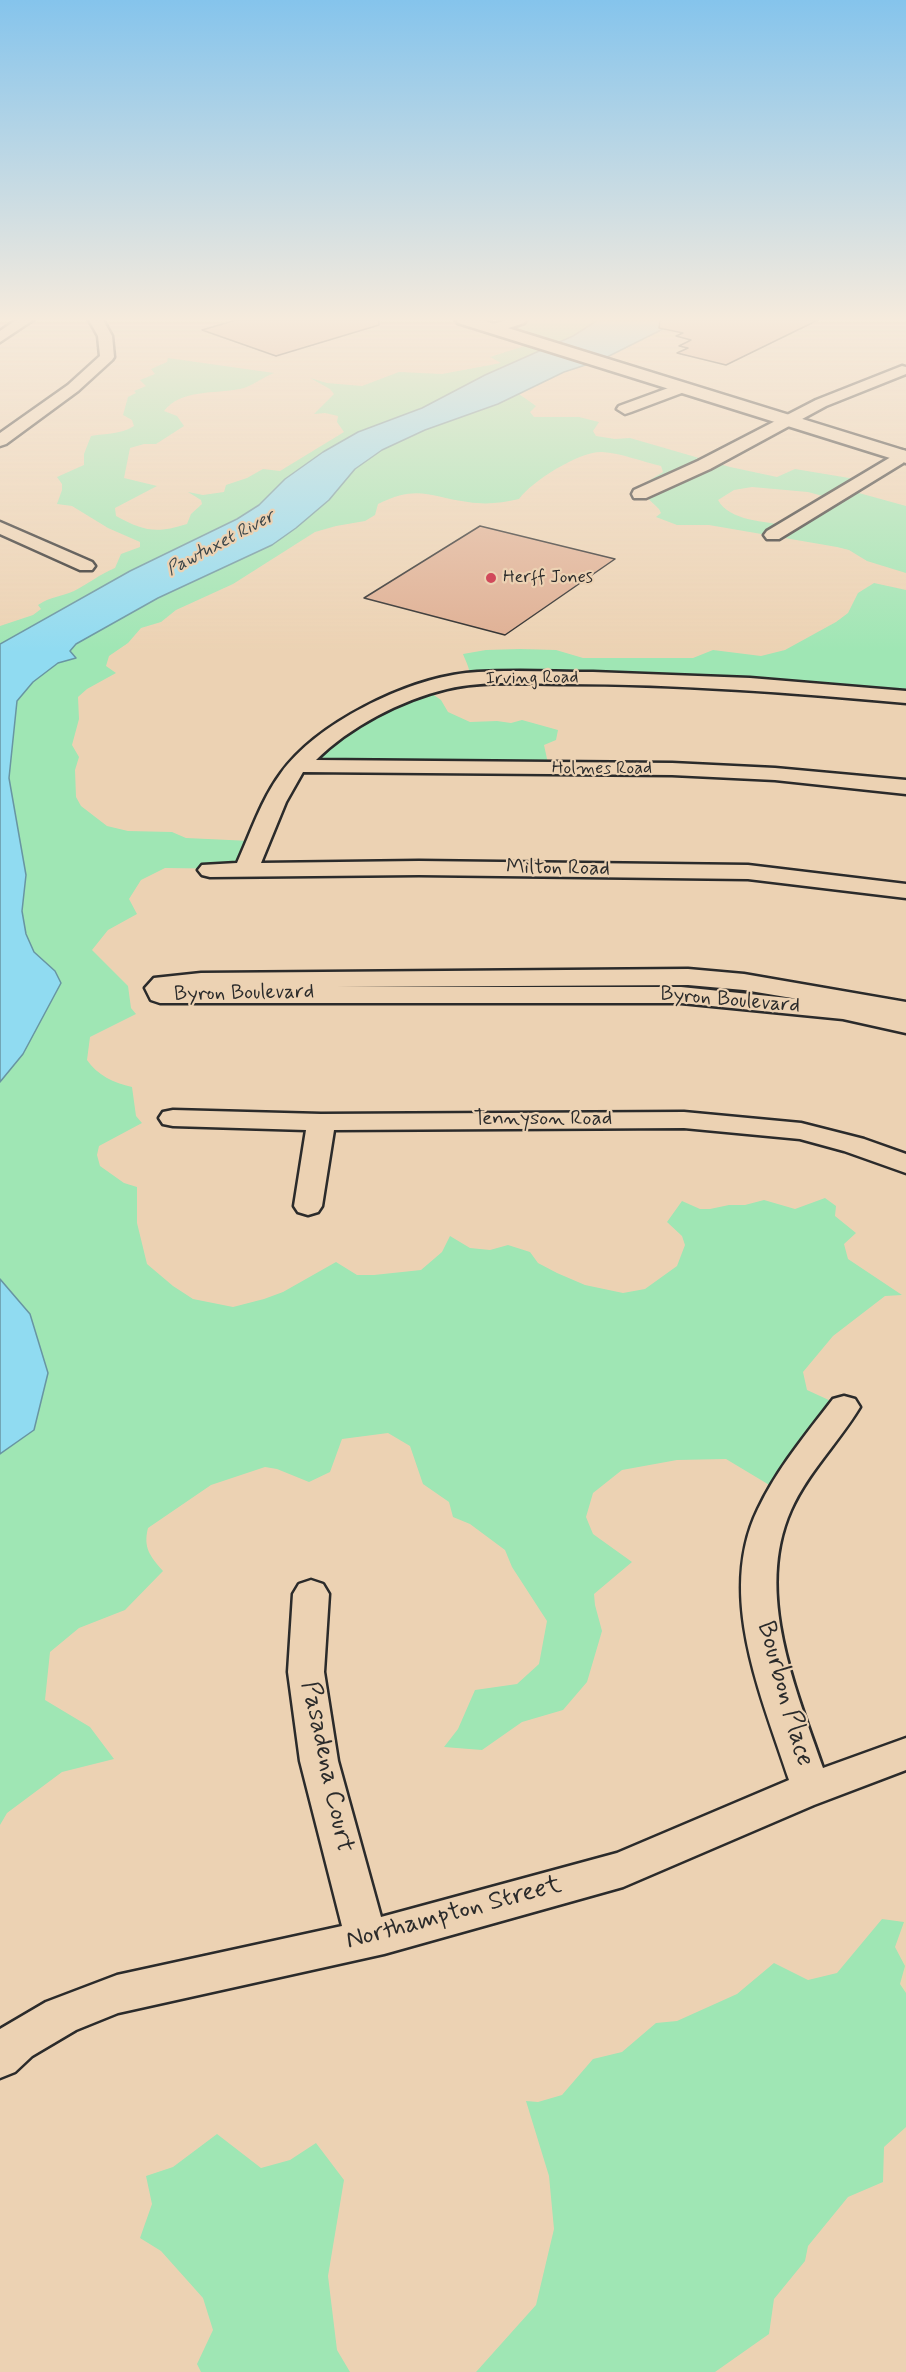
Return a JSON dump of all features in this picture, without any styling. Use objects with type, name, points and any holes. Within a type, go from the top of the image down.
[{"type":"main road","points":[[836,431],[905,451]]},
{"type":"street","points":[[0,441],[14,431]]},
{"type":"street","points":[[640,494],[704,465],[769,431]]},
{"type":"street","points":[[772,535],[897,460],[905,451]]},
{"type":"street","points":[[0,527],[86,566]]},
{"type":"street","name":"Irving Road","points":[[246,870],[284,786],[298,766],[318,747],[387,705],[425,689],[461,680],[540,677],[669,679],[782,685],[906,697]]},
{"type":"street","name":"Holmes Road","points":[[298,766],[672,769],[774,774],[906,787]]},
{"type":"street","name":"Milton Road","points":[[210,870],[419,868],[748,872],[906,891]]},
{"type":"street","name":"Byron Boulevard","points":[[542,986],[201,981],[163,983],[158,989],[160,995],[542,986],[688,978],[906,1025]]},
{"type":"street","name":"Byron Boulevard","points":[[765,994],[906,1010]]},
{"type":"street","name":"Tennyson Road","points":[[173,1118],[321,1122],[684,1120],[801,1131],[854,1145],[906,1164]]},
{"type":"street","points":[[308,1206],[321,1122]]},
{"type":"street","name":"Bourbon Place","points":[[811,1788],[771,1665],[760,1610],[760,1552],[773,1511],[844,1407]]},
{"type":"street","name":"Pasadena Court","points":[[311,1594],[306,1672],[319,1761],[366,1938]]},
{"type":"street","name":"Northampton Street","points":[[0,2058],[18,2042],[61,2016],[117,1994],[366,1938],[623,1869],[811,1788],[906,1754]]},
{"type":"green space","points":[[123,431],[177,431],[156,444],[144,444],[130,448],[124,478],[157,486],[115,508],[116,516],[142,528],[158,530],[187,524],[191,514],[202,504],[201,500],[188,492],[203,495],[224,492],[226,485],[247,478],[263,469],[280,471],[344,432],[361,431],[323,452],[285,479],[260,504],[238,518],[130,571],[0,644],[0,626],[33,615],[41,609],[38,605],[74,591],[115,568],[121,554],[140,547],[140,542],[108,528],[72,506],[57,504],[62,484],[57,477],[84,465],[84,454],[91,436]]},
{"type":"green space","points":[[423,431],[593,431],[596,436],[615,439],[630,438],[730,467],[777,477],[795,469],[861,480],[848,490],[906,506],[906,573],[867,561],[849,550],[837,547],[709,525],[677,525],[656,517],[661,513],[659,509],[637,488],[663,472],[661,466],[602,452],[582,456],[557,468],[534,484],[519,499],[475,503],[414,493],[392,498],[378,504],[375,515],[365,521],[315,532],[233,584],[176,610],[161,622],[141,628],[128,643],[109,656],[106,666],[116,673],[87,689],[78,697],[79,719],[72,745],[79,757],[75,770],[76,797],[81,806],[107,826],[128,831],[172,832],[186,838],[251,841],[240,869],[165,868],[141,880],[129,899],[137,914],[108,930],[92,950],[128,986],[131,1008],[136,1014],[90,1037],[87,1060],[106,1078],[132,1087],[136,1116],[142,1123],[99,1146],[97,1155],[100,1166],[124,1183],[137,1187],[137,1223],[147,1264],[193,1299],[233,1307],[283,1292],[336,1262],[357,1275],[421,1270],[442,1252],[450,1236],[470,1248],[490,1250],[508,1245],[530,1252],[538,1263],[557,1273],[585,1285],[623,1293],[645,1289],[677,1266],[685,1245],[682,1236],[667,1222],[682,1201],[700,1209],[710,1209],[729,1205],[745,1205],[764,1200],[795,1209],[825,1198],[836,1206],[835,1216],[856,1233],[844,1244],[848,1259],[902,1295],[885,1296],[833,1336],[803,1372],[807,1390],[844,1407],[781,1492],[726,1459],[677,1460],[622,1470],[593,1493],[586,1517],[593,1534],[632,1562],[594,1594],[602,1631],[587,1682],[563,1710],[522,1722],[482,1750],[444,1747],[458,1729],[475,1690],[517,1684],[539,1664],[547,1621],[512,1567],[505,1550],[470,1524],[453,1517],[449,1502],[423,1484],[410,1446],[388,1433],[342,1439],[330,1472],[309,1482],[277,1469],[265,1467],[211,1485],[148,1528],[147,1546],[154,1561],[163,1571],[125,1610],[79,1628],[50,1652],[45,1700],[90,1727],[114,1759],[62,1772],[7,1813],[0,1825],[0,1454],[34,1430],[30,1314],[0,1279],[0,1082],[23,1054],[55,971],[34,952],[26,934],[22,912],[26,875],[9,778],[17,701],[33,682],[58,663],[76,658],[69,651],[75,644],[329,499],[356,468],[374,455]],"holes":[[[752,487],[808,492],[830,498],[787,525],[739,516],[723,507],[718,500],[734,490]]]},
{"type":"green space","points":[[874,583],[906,590],[906,696],[470,678],[469,668],[463,654],[486,650],[520,649],[556,650],[583,658],[693,658],[713,650],[761,656],[785,650],[836,622],[848,613],[858,593]]},
{"type":"green space","points":[[428,691],[441,700],[448,712],[470,722],[511,723],[522,720],[558,730],[556,740],[544,745],[549,768],[301,760],[350,724]]},
{"type":"green space","points":[[882,1919],[904,1922],[895,1947],[905,1966],[900,1984],[906,1993],[906,2127],[884,2147],[883,2182],[848,2197],[808,2246],[805,2261],[774,2299],[769,2334],[715,2372],[476,2372],[536,2305],[554,2229],[549,2176],[526,2101],[538,2102],[562,2095],[593,2059],[622,2052],[656,2023],[677,2021],[737,1994],[774,1963],[808,1980],[837,1973]]},
{"type":"green space","points":[[217,2134],[261,2168],[290,2160],[316,2143],[344,2180],[328,2276],[337,2350],[350,2372],[201,2372],[197,2364],[213,2330],[203,2298],[161,2251],[140,2238],[152,2204],[146,2176],[173,2167]]},
{"type":"water","name":"Pawtuxet River","points":[[424,431],[382,450],[355,469],[329,500],[272,545],[158,598],[76,644],[70,651],[76,658],[58,663],[33,682],[17,701],[9,778],[26,875],[22,911],[26,934],[34,952],[55,971],[61,983],[23,1054],[0,1082],[0,644],[130,571],[237,519],[259,505],[285,479],[323,452],[358,432]]},
{"type":"water","points":[[0,1279],[30,1314],[48,1373],[34,1430],[0,1454]]},
{"type":"building","name":"Herff Jones","points":[[480,526],[615,559],[505,635],[364,598]]},
{"type":"place","name":"Herff Jones","points":[[491,578]]}]
